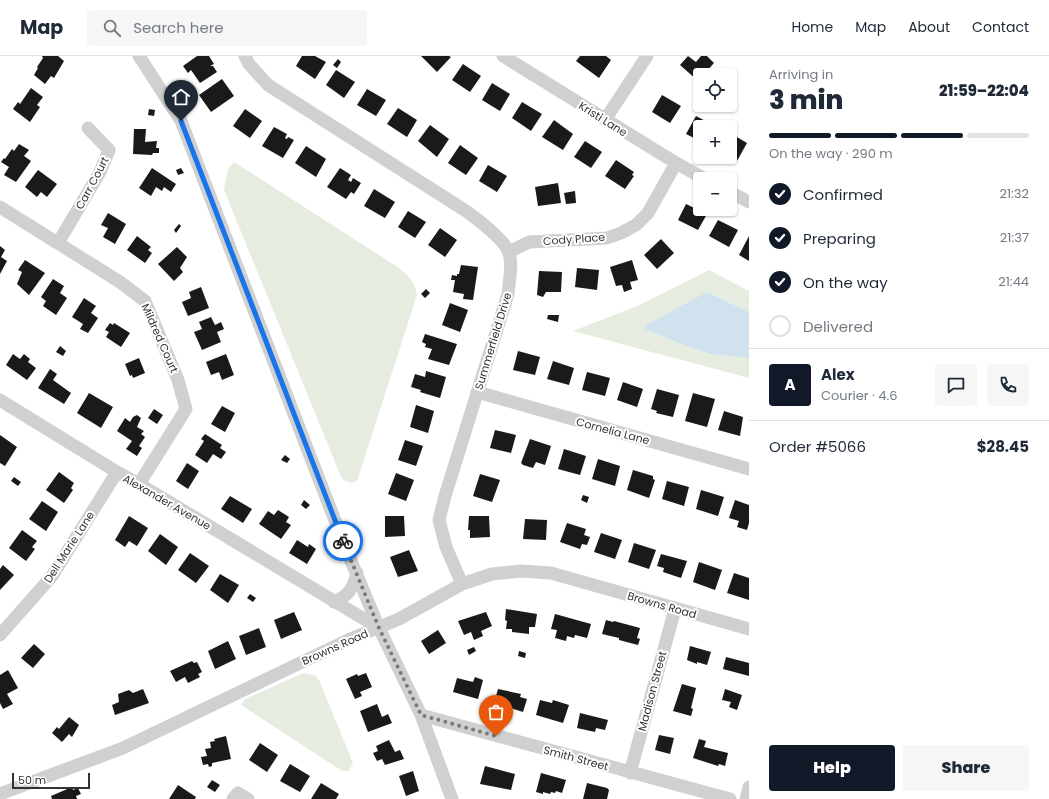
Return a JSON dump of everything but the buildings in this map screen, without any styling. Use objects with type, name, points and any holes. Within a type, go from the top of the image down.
[{"type":"street","points":[[139,56],[181,121],[357,573],[379,628],[421,715],[452,799]]},
{"type":"street","points":[[245,56],[249,64],[268,85],[466,211],[488,227],[509,252]]},
{"type":"street","name":"Kristi Lane","points":[[503,56],[605,120],[693,172]]},
{"type":"street","points":[[605,120],[647,56]]},
{"type":"street","name":"Carr Court","points":[[58,243],[100,172],[109,150],[88,128]]},
{"type":"street","name":"Cody Place","points":[[509,252],[529,242],[607,238],[621,233],[636,225],[648,213],[676,163]]},
{"type":"street","points":[[737,196],[749,202]]},
{"type":"street","name":"Mildred Court","points":[[0,207],[120,282],[145,301],[178,380],[186,409],[139,484]]},
{"type":"street","name":"Summerfield Drive","points":[[462,584],[446,547],[439,520],[445,496],[508,294],[510,270],[509,252]]},
{"type":"street","name":"Cornelia Lane","points":[[477,392],[749,469]]},
{"type":"street","name":"Alexander Avenue","points":[[0,400],[117,472],[379,628]]},
{"type":"street","name":"Dell Marie Lane","points":[[0,635],[52,576],[117,472]]},
{"type":"street","name":"Browns Road","points":[[0,794],[123,748],[348,640],[399,619],[462,584],[492,574],[521,571],[550,573],[749,629]]},
{"type":"street","points":[[334,602],[345,597],[352,589],[357,573]]},
{"type":"street","name":"Madison Street","points":[[630,773],[674,609]]},
{"type":"street","name":"Smith Street","points":[[421,715],[730,799]]},
{"type":"street","points":[[746,799],[749,787]]},
{"type":"shaded area","points":[[234,162],[396,266],[407,275],[414,285],[417,295],[357,481],[350,483],[342,479],[224,190],[228,169]]},
{"type":"shaded area","points":[[709,270],[749,291],[749,312],[707,292],[645,329],[710,354],[749,358],[749,378],[573,331],[637,306]]},
{"type":"shaded area","points":[[303,673],[315,675],[319,680],[353,763],[349,771],[342,771],[241,705],[245,699]]},
{"type":"water","points":[[707,292],[749,312],[749,358],[710,354],[645,329],[646,325]]},
{"type":"way so far","points":[[343,541],[379,628],[421,715],[496,736]]},
{"type":"route","points":[[181,121],[343,541]]}]
